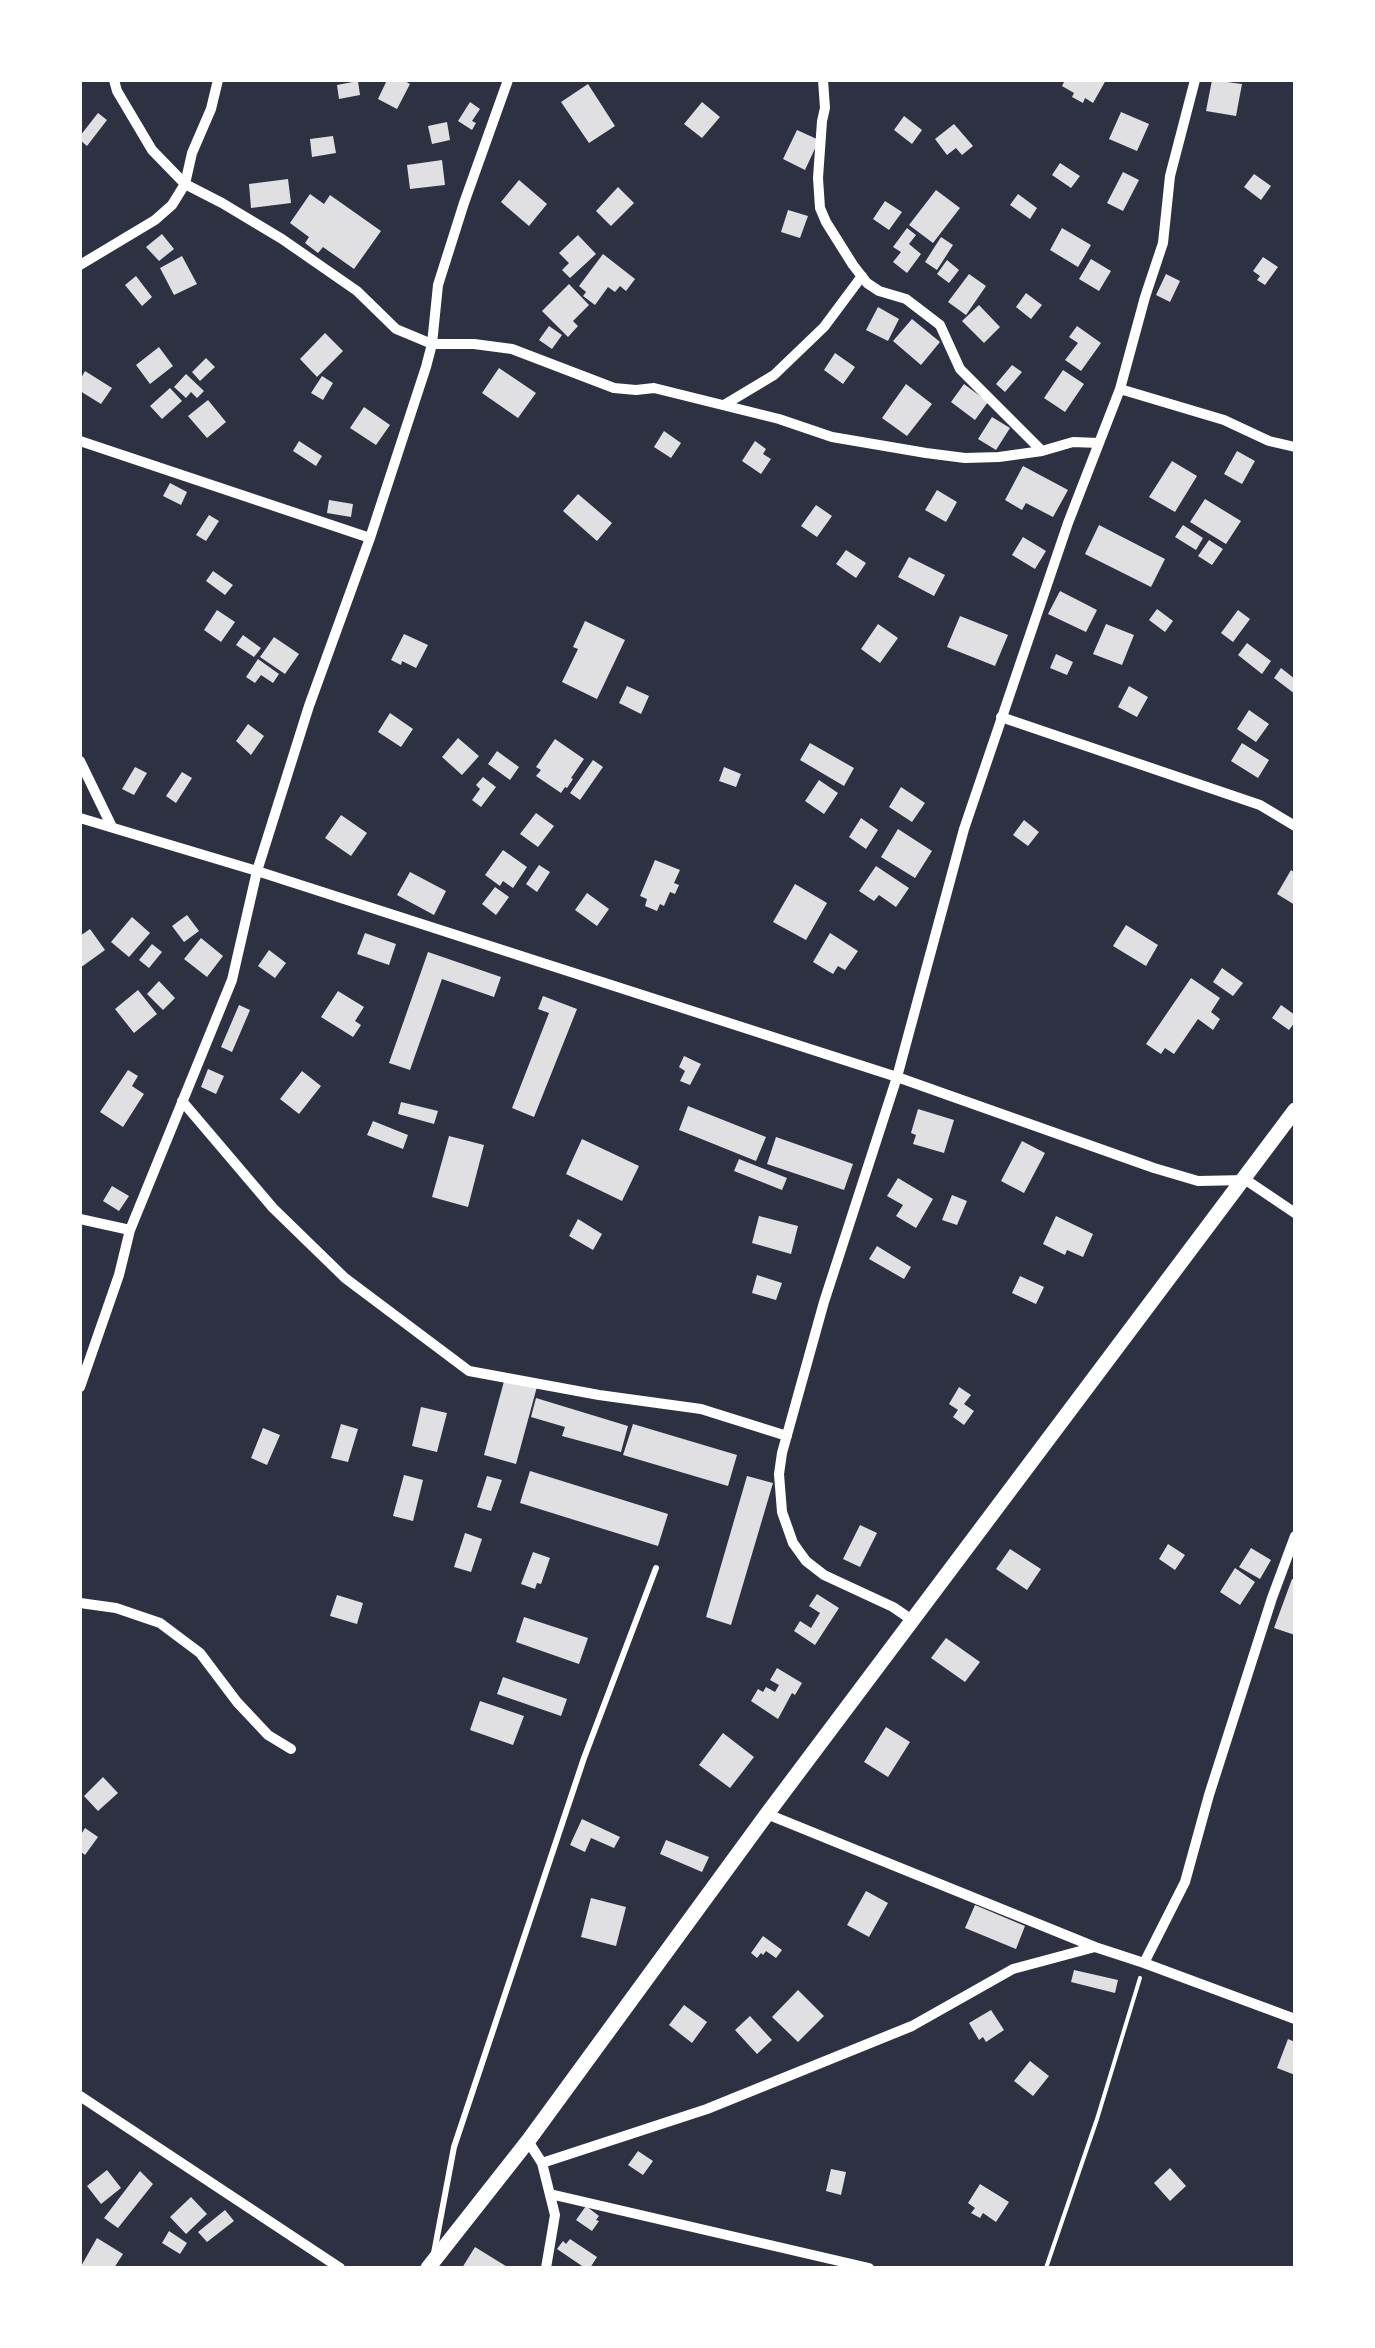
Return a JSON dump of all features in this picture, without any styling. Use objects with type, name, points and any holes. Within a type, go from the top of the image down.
[{"type":"street","points":[[114,80],[116,91],[152,150],[185,184],[282,239],[357,291],[396,329],[432,344],[512,349],[614,388],[654,388],[779,419],[832,437],[926,453],[999,457],[1073,442],[1099,443]]},
{"type":"street","points":[[80,265],[155,220],[172,205],[185,184],[192,152],[218,80]]},
{"type":"street","points":[[80,1388],[119,1275],[130,1230],[232,980],[256,871],[432,344],[438,285],[508,80]]},
{"type":"street","points":[[823,80],[818,178],[820,208],[826,222],[862,276],[878,291],[906,299],[940,324],[960,368],[1042,451]]},
{"type":"street","points":[[912,1620],[893,1607],[824,1576],[793,1543],[782,1512],[780,1474],[786,1436],[824,1302],[897,1077],[964,829],[1068,523],[1120,389],[1162,243],[1170,176],[1195,80]]},
{"type":"street","points":[[724,405],[774,375],[824,326],[862,276]]},
{"type":"street","points":[[1120,389],[1224,420],[1295,447]]},
{"type":"street","points":[[80,441],[370,538]]},
{"type":"street","points":[[1000,717],[1260,806],[1295,826]]},
{"type":"street","points":[[80,761],[113,828]]},
{"type":"street","points":[[80,818],[897,1077],[1154,1168],[1198,1181],[1246,1180],[1295,1213]]},
{"type":"street","points":[[182,1101],[274,1208],[345,1278],[469,1371],[701,1409],[786,1436]]},
{"type":"street","points":[[430,2266],[528,2141],[767,1814],[1295,1110]]},
{"type":"street","points":[[80,1219],[130,1230]]},
{"type":"street","points":[[1144,1962],[1184,1882],[1295,1536]]},
{"type":"street","points":[[80,1603],[116,1608],[160,1622],[200,1652],[237,1702],[268,1735],[291,1749]]},
{"type":"street","points":[[767,1814],[1095,1947],[1295,2019]]},
{"type":"street","points":[[542,2163],[707,2109],[912,2026],[1013,1969],[1095,1947]]},
{"type":"street","points":[[80,2096],[340,2268]]},
{"type":"street","points":[[528,2141],[542,2163],[555,2215],[546,2268]]},
{"type":"street","points":[[550,2194],[869,2268]]},
{"type":"lane","points":[[430,2266],[458,2134],[584,1758],[656,1568]]},
{"type":"path","points":[[1046,2268],[1098,2119],[1144,1962]]},
{"type":"building","points":[[387,80],[410,84],[397,109],[378,99]]},
{"type":"building","points":[[1065,80],[1106,80],[1093,103],[1085,98],[1083,103],[1062,86]]},
{"type":"building","points":[[1212,80],[1242,84],[1236,116],[1206,111]]},
{"type":"building","points":[[358,81],[360,95],[339,99],[337,85]]},
{"type":"building","points":[[588,84],[615,126],[589,143],[561,102]]},
{"type":"building","points":[[470,102],[480,109],[472,121],[476,123],[472,130],[458,121]]},
{"type":"building","points":[[702,102],[720,117],[702,138],[684,124]]},
{"type":"building","points":[[1121,112],[1149,124],[1137,151],[1109,139]]},
{"type":"building","points":[[98,113],[107,120],[87,146],[80,136]]},
{"type":"building","points":[[904,116],[922,130],[912,144],[894,130]]},
{"type":"building","points":[[447,122],[450,140],[432,144],[428,126]]},
{"type":"building","points":[[954,124],[973,146],[962,155],[956,148],[947,155],[935,139]]},
{"type":"building","points":[[797,130],[819,140],[805,170],[783,159]]},
{"type":"building","points":[[333,136],[336,153],[312,157],[310,139]]},
{"type":"building","points":[[442,160],[445,185],[410,189],[407,165]]},
{"type":"building","points":[[1060,163],[1080,176],[1071,188],[1052,175]]},
{"type":"building","points":[[1123,172],[1139,180],[1123,211],[1107,203]]},
{"type":"building","points":[[1254,174],[1271,186],[1261,200],[1244,187]]},
{"type":"building","points":[[288,179],[291,203],[251,208],[249,184]]},
{"type":"building","points":[[519,180],[547,204],[529,226],[501,202]]},
{"type":"building","points":[[618,187],[634,203],[611,226],[596,211]]},
{"type":"building","points":[[936,190],[960,208],[933,243],[909,225]]},
{"type":"building","points":[[310,194],[324,204],[330,195],[381,231],[354,269],[323,247],[318,253],[305,243],[309,237],[290,223]]},
{"type":"building","points":[[1018,194],[1037,208],[1030,219],[1010,205]]},
{"type":"building","points":[[885,201],[902,212],[889,230],[873,219]]},
{"type":"building","points":[[788,210],[808,216],[800,238],[781,232]]},
{"type":"building","points":[[907,228],[916,235],[909,244],[921,254],[907,273],[893,262],[901,252],[893,247]]},
{"type":"building","points":[[1062,228],[1091,245],[1078,267],[1050,250]]},
{"type":"building","points":[[162,234],[174,249],[159,261],[146,247]]},
{"type":"building","points":[[578,235],[596,254],[570,278],[562,270],[569,263],[559,253]]},
{"type":"building","points":[[941,237],[953,245],[937,270],[925,262]]},
{"type":"building","points":[[603,254],[635,279],[626,291],[620,286],[615,292],[608,287],[595,305],[583,296],[586,292],[579,286]]},
{"type":"building","points":[[182,256],[197,284],[174,295],[160,268]]},
{"type":"building","points":[[1263,257],[1278,267],[1265,285],[1253,271]]},
{"type":"building","points":[[1091,259],[1111,271],[1099,291],[1079,279]]},
{"type":"building","points":[[947,260],[959,270],[949,283],[937,274]]},
{"type":"building","points":[[969,274],[986,286],[966,315],[948,302]]},
{"type":"building","points":[[1166,274],[1180,281],[1170,302],[1156,295]]},
{"type":"building","points":[[136,276],[152,297],[142,306],[125,285]]},
{"type":"building","points":[[569,284],[589,305],[573,321],[578,326],[568,337],[542,311]]},
{"type":"building","points":[[1026,293],[1042,305],[1031,319],[1016,307]]},
{"type":"building","points":[[979,305],[1000,327],[984,343],[962,321]]},
{"type":"building","points":[[878,307],[899,319],[888,341],[866,330]]},
{"type":"building","points":[[912,319],[940,342],[921,365],[893,341]]},
{"type":"building","points":[[549,326],[562,335],[552,349],[539,340]]},
{"type":"building","points":[[1077,326],[1101,343],[1081,371],[1065,360],[1078,343],[1069,337]]},
{"type":"building","points":[[325,333],[343,351],[317,377],[300,359]]},
{"type":"building","points":[[159,347],[173,366],[150,384],[136,365]]},
{"type":"building","points":[[835,353],[855,367],[843,384],[824,370]]},
{"type":"building","points":[[206,358],[215,367],[200,381],[192,372]]},
{"type":"building","points":[[1012,365],[1022,372],[1005,392],[996,384]]},
{"type":"building","points":[[499,368],[536,393],[518,418],[482,393]]},
{"type":"building","points":[[1063,370],[1084,384],[1065,412],[1044,398]]},
{"type":"building","points":[[85,371],[112,388],[101,404],[80,391]]},
{"type":"building","points":[[186,374],[204,391],[197,398],[191,392],[186,398],[174,387]]},
{"type":"building","points":[[322,376],[333,383],[323,400],[311,393]]},
{"type":"building","points":[[906,384],[932,404],[907,436],[882,418]]},
{"type":"building","points":[[964,384],[988,402],[975,420],[951,402]]},
{"type":"building","points":[[170,388],[182,401],[162,419],[150,406]]},
{"type":"building","points":[[208,400],[226,422],[207,438],[188,416]]},
{"type":"building","points":[[364,407],[390,425],[376,445],[350,428]]},
{"type":"building","points":[[992,417],[1010,428],[996,450],[978,439]]},
{"type":"building","points":[[664,431],[681,443],[671,458],[654,447]]},
{"type":"building","points":[[299,441],[322,456],[316,466],[293,451]]},
{"type":"building","points":[[755,441],[771,459],[761,474],[742,461]]},
{"type":"building","points":[[1237,451],[1255,461],[1242,484],[1224,474]]},
{"type":"building","points":[[1172,461],[1197,476],[1175,512],[1149,497]]},
{"type":"building","points":[[1023,466],[1068,490],[1053,517],[1026,503],[1022,510],[1005,500]]},
{"type":"building","points":[[170,483],[187,492],[181,505],[163,496]]},
{"type":"building","points":[[937,490],[957,502],[946,522],[925,510]]},
{"type":"building","points":[[578,494],[612,523],[597,541],[563,511]]},
{"type":"building","points":[[1205,499],[1241,521],[1226,544],[1190,522]]},
{"type":"building","points":[[329,500],[353,504],[351,517],[327,513]]},
{"type":"building","points":[[816,505],[832,516],[817,537],[801,526]]},
{"type":"building","points":[[209,515],[219,521],[206,541],[196,535]]},
{"type":"building","points":[[1099,525],[1165,559],[1151,587],[1085,554]]},
{"type":"building","points":[[1183,525],[1203,538],[1196,550],[1175,537]]},
{"type":"building","points":[[1023,537],[1046,551],[1035,569],[1012,555]]},
{"type":"building","points":[[1209,540],[1223,549],[1212,565],[1198,556]]},
{"type":"building","points":[[846,550],[866,563],[856,578],[836,564]]},
{"type":"building","points":[[909,557],[945,575],[934,596],[898,577]]},
{"type":"building","points":[[213,571],[233,585],[225,595],[206,581]]},
{"type":"building","points":[[1060,591],[1097,610],[1086,632],[1048,614]]},
{"type":"building","points":[[1157,609],[1173,621],[1165,632],[1149,620]]},
{"type":"building","points":[[217,610],[235,622],[221,642],[204,630]]},
{"type":"building","points":[[1238,610],[1250,619],[1233,642],[1221,633]]},
{"type":"building","points":[[960,616],[1008,635],[995,666],[947,647]]},
{"type":"building","points":[[585,621],[625,640],[597,699],[562,682],[578,649],[573,647]]},
{"type":"building","points":[[878,624],[898,638],[880,663],[861,649]]},
{"type":"building","points":[[1106,624],[1134,635],[1122,665],[1093,654]]},
{"type":"building","points":[[404,634],[428,645],[416,668],[391,660]]},
{"type":"building","points":[[243,635],[261,648],[254,657],[236,645]]},
{"type":"building","points":[[274,637],[299,654],[285,674],[260,657]]},
{"type":"building","points":[[1247,643],[1271,661],[1262,674],[1238,655]]},
{"type":"building","points":[[1056,654],[1073,662],[1067,675],[1050,668]]},
{"type":"building","points":[[258,659],[279,674],[273,683],[261,675],[255,683],[246,677]]},
{"type":"building","points":[[1281,668],[1295,679],[1295,694],[1274,678]]},
{"type":"building","points":[[627,686],[649,696],[641,714],[619,703]]},
{"type":"building","points":[[1129,686],[1148,697],[1137,717],[1118,707]]},
{"type":"building","points":[[1249,710],[1269,724],[1256,742],[1237,729]]},
{"type":"building","points":[[390,713],[413,729],[401,747],[378,732]]},
{"type":"building","points":[[248,724],[264,736],[251,755],[236,741]]},
{"type":"building","points":[[458,738],[479,756],[462,775],[442,757]]},
{"type":"building","points":[[555,739],[584,759],[561,793],[536,776],[541,770],[536,767]]},
{"type":"building","points":[[810,743],[854,768],[844,786],[800,760]]},
{"type":"building","points":[[1242,743],[1269,760],[1258,778],[1231,761]]},
{"type":"building","points":[[497,751],[519,767],[510,780],[488,764]]},
{"type":"building","points":[[593,760],[603,767],[580,800],[570,793]]},
{"type":"building","points":[[135,767],[147,773],[134,795],[122,789]]},
{"type":"building","points":[[724,767],[741,774],[736,787],[719,781]]},
{"type":"building","points":[[182,772],[192,778],[176,803],[166,796]]},
{"type":"building","points":[[483,777],[496,787],[481,807],[472,800]]},
{"type":"building","points":[[819,780],[838,793],[824,814],[805,801]]},
{"type":"building","points":[[901,787],[925,803],[912,822],[889,807]]},
{"type":"building","points":[[536,813],[554,826],[538,847],[520,834]]},
{"type":"building","points":[[341,815],[367,833],[351,856],[325,838]]},
{"type":"building","points":[[861,818],[878,830],[866,849],[849,837]]},
{"type":"building","points":[[1024,820],[1039,832],[1028,846],[1013,835]]},
{"type":"building","points":[[898,829],[932,851],[915,878],[881,857]]},
{"type":"building","points":[[503,850],[527,867],[513,888],[503,881],[500,886],[485,875]]},
{"type":"building","points":[[655,860],[680,870],[674,883],[679,885],[675,894],[670,892],[657,911],[645,906],[647,899],[640,896]]},
{"type":"building","points":[[539,865],[550,872],[537,892],[526,884]]},
{"type":"building","points":[[876,866],[909,888],[896,907],[879,895],[874,901],[859,891]]},
{"type":"building","points":[[1291,870],[1295,873],[1295,905],[1277,894]]},
{"type":"building","points":[[410,872],[446,891],[434,915],[397,895]]},
{"type":"building","points":[[795,884],[827,903],[806,940],[773,922]]},
{"type":"building","points":[[495,887],[509,897],[496,915],[482,904]]},
{"type":"building","points":[[587,893],[609,909],[597,926],[575,910]]},
{"type":"building","points":[[187,915],[199,931],[184,942],[172,926]]},
{"type":"building","points":[[132,917],[150,933],[129,957],[111,942]]},
{"type":"building","points":[[1126,925],[1158,945],[1146,966],[1113,946]]},
{"type":"building","points":[[90,929],[105,950],[80,968],[80,936]]},
{"type":"building","points":[[365,933],[396,944],[389,965],[357,954]]},
{"type":"building","points":[[830,933],[858,951],[845,970],[838,966],[833,974],[813,962]]},
{"type":"building","points":[[201,938],[223,956],[207,977],[184,959]]},
{"type":"building","points":[[152,944],[162,952],[149,968],[139,960]]},
{"type":"building","points":[[269,950],[286,963],[275,978],[258,966]]},
{"type":"building","points":[[428,952],[501,977],[494,997],[442,979],[410,1070],[389,1063]]},
{"type":"building","points":[[1222,968],[1243,983],[1233,996],[1213,982]]},
{"type":"building","points":[[1191,978],[1220,998],[1211,1012],[1220,1019],[1213,1030],[1198,1019],[1174,1054],[1165,1048],[1161,1054],[1146,1044]]},
{"type":"building","points":[[159,981],[175,998],[163,1010],[147,994]]},
{"type":"building","points":[[138,990],[157,1014],[134,1033],[115,1009]]},
{"type":"building","points":[[338,991],[364,1007],[355,1021],[361,1025],[353,1037],[321,1017]]},
{"type":"building","points":[[543,996],[577,1009],[534,1117],[512,1108],[549,1013],[538,1009]]},
{"type":"building","points":[[239,1005],[250,1010],[232,1052],[221,1047]]},
{"type":"building","points":[[1281,1005],[1295,1015],[1289,1030],[1272,1018]]},
{"type":"building","points":[[684,1056],[701,1064],[690,1085],[680,1081],[685,1071],[679,1067]]},
{"type":"building","points":[[208,1069],[224,1076],[216,1094],[201,1087]]},
{"type":"building","points":[[128,1070],[138,1076],[132,1086],[144,1094],[123,1127],[100,1112]]},
{"type":"building","points":[[302,1071],[321,1086],[299,1114],[280,1099]]},
{"type":"building","points":[[401,1102],[438,1111],[434,1124],[398,1114]]},
{"type":"building","points":[[688,1106],[766,1137],[756,1161],[679,1130]]},
{"type":"building","points":[[918,1109],[954,1120],[944,1153],[913,1144],[916,1135],[911,1133]]},
{"type":"building","points":[[373,1121],[408,1135],[403,1149],[367,1135]]},
{"type":"building","points":[[449,1136],[484,1145],[468,1207],[432,1197]]},
{"type":"building","points":[[776,1137],[853,1164],[844,1190],[767,1164]]},
{"type":"building","points":[[582,1139],[639,1166],[622,1201],[566,1174]]},
{"type":"building","points":[[1022,1141],[1045,1153],[1024,1193],[1001,1181]]},
{"type":"building","points":[[739,1159],[787,1178],[782,1190],[734,1171]]},
{"type":"building","points":[[898,1178],[933,1199],[916,1228],[896,1216],[903,1205],[887,1196]]},
{"type":"building","points":[[112,1186],[129,1196],[119,1211],[103,1201]]},
{"type":"building","points":[[952,1195],[967,1201],[957,1225],[942,1220]]},
{"type":"building","points":[[759,1216],[798,1226],[791,1254],[752,1243]]},
{"type":"building","points":[[1056,1216],[1093,1234],[1083,1257],[1067,1250],[1065,1255],[1043,1244]]},
{"type":"building","points":[[578,1219],[602,1234],[593,1250],[569,1236]]},
{"type":"building","points":[[877,1246],[911,1267],[904,1279],[869,1259]]},
{"type":"building","points":[[757,1275],[782,1283],[776,1300],[752,1293]]},
{"type":"building","points":[[1020,1276],[1044,1287],[1036,1304],[1012,1293]]},
{"type":"building","points":[[506,1374],[538,1383],[516,1464],[484,1455]]},
{"type":"building","points":[[959,1387],[971,1395],[964,1404],[974,1411],[964,1425],[953,1417],[958,1410],[949,1404]]},
{"type":"building","points":[[536,1398],[628,1426],[621,1452],[562,1436],[565,1427],[531,1417]]},
{"type":"building","points":[[421,1407],[447,1413],[437,1452],[412,1446]]},
{"type":"building","points":[[341,1424],[358,1429],[348,1462],[331,1458]]},
{"type":"building","points":[[633,1424],[737,1455],[728,1486],[623,1455]]},
{"type":"building","points":[[263,1428],[280,1435],[267,1465],[251,1458]]},
{"type":"building","points":[[530,1471],[668,1514],[658,1546],[520,1503]]},
{"type":"building","points":[[404,1475],[423,1480],[413,1521],[393,1516]]},
{"type":"building","points":[[487,1476],[502,1480],[491,1511],[477,1507]]},
{"type":"building","points":[[747,1476],[773,1483],[731,1625],[706,1617]]},
{"type":"building","points":[[860,1525],[877,1533],[860,1567],[843,1559]]},
{"type":"building","points":[[465,1533],[482,1539],[471,1572],[454,1567]]},
{"type":"building","points":[[1168,1544],[1185,1555],[1175,1570],[1159,1559]]},
{"type":"building","points":[[1251,1548],[1271,1560],[1260,1579],[1239,1567]]},
{"type":"building","points":[[1010,1549],[1041,1569],[1027,1590],[996,1569]]},
{"type":"building","points":[[533,1552],[550,1558],[541,1584],[537,1583],[535,1589],[521,1584]]},
{"type":"building","points":[[1235,1568],[1255,1582],[1240,1605],[1220,1592]]},
{"type":"building","points":[[1292,1579],[1295,1580],[1295,1635],[1274,1628]]},
{"type":"building","points":[[817,1594],[839,1608],[815,1645],[794,1631],[800,1621],[811,1628],[820,1613],[809,1606]]},
{"type":"building","points":[[337,1595],[363,1603],[357,1624],[330,1616]]},
{"type":"building","points":[[524,1617],[588,1638],[579,1664],[516,1642]]},
{"type":"building","points":[[946,1638],[980,1662],[965,1682],[931,1658]]},
{"type":"building","points":[[777,1668],[802,1683],[778,1719],[751,1701],[758,1689],[763,1692],[766,1687],[775,1692],[779,1685],[770,1680]]},
{"type":"building","points":[[503,1677],[567,1699],[561,1716],[497,1694]]},
{"type":"building","points":[[480,1701],[524,1716],[513,1745],[470,1730]]},
{"type":"building","points":[[886,1727],[910,1742],[888,1777],[864,1762]]},
{"type":"building","points":[[723,1733],[754,1757],[730,1788],[699,1765]]},
{"type":"building","points":[[103,1777],[118,1793],[98,1811],[84,1796]]},
{"type":"building","points":[[582,1819],[620,1837],[614,1848],[591,1838],[585,1852],[570,1845]]},
{"type":"building","points":[[85,1828],[98,1837],[85,1855],[80,1851],[80,1836]]},
{"type":"building","points":[[666,1840],[709,1857],[702,1872],[660,1854]]},
{"type":"building","points":[[866,1891],[888,1903],[869,1937],[847,1925]]},
{"type":"building","points":[[591,1898],[626,1907],[616,1946],[581,1937]]},
{"type":"building","points":[[975,1905],[1025,1926],[1016,1949],[965,1928]]},
{"type":"building","points":[[763,1936],[782,1950],[776,1958],[766,1951],[757,1958],[751,1953]]},
{"type":"building","points":[[1074,1970],[1118,1980],[1115,1993],[1071,1982]]},
{"type":"building","points":[[798,1990],[824,2016],[798,2042],[772,2017]]},
{"type":"building","points":[[684,2005],[707,2022],[692,2043],[669,2025]]},
{"type":"building","points":[[991,2010],[1004,2030],[986,2042],[983,2037],[979,2040],[969,2023]]},
{"type":"building","points":[[750,2016],[772,2040],[757,2054],[735,2030]]},
{"type":"building","points":[[1288,2039],[1295,2042],[1295,2075],[1277,2068]]},
{"type":"building","points":[[1030,2061],[1049,2076],[1033,2096],[1014,2081]]},
{"type":"building","points":[[638,2151],[653,2161],[643,2175],[628,2165]]},
{"type":"building","points":[[1170,2168],[1186,2186],[1170,2201],[1154,2183]]},
{"type":"building","points":[[831,2169],[846,2172],[841,2195],[826,2191]]},
{"type":"building","points":[[107,2170],[121,2188],[101,2204],[87,2186]]},
{"type":"building","points":[[140,2171],[153,2184],[118,2228],[104,2218]]},
{"type":"building","points":[[980,2184],[1009,2202],[996,2222],[983,2213],[980,2218],[971,2213],[975,2208],[968,2203]]},
{"type":"building","points":[[191,2197],[207,2214],[186,2234],[170,2217]]},
{"type":"building","points":[[586,2206],[599,2216],[592,2231],[576,2220]]},
{"type":"building","points":[[225,2210],[234,2221],[207,2242],[198,2232]]},
{"type":"building","points":[[169,2231],[187,2243],[180,2254],[162,2243]]},
{"type":"building","points":[[97,2238],[123,2254],[114,2268],[80,2268]]},
{"type":"building","points":[[570,2239],[597,2257],[590,2268],[557,2249]]},
{"type":"building","points":[[475,2247],[509,2268],[462,2268]]}]
